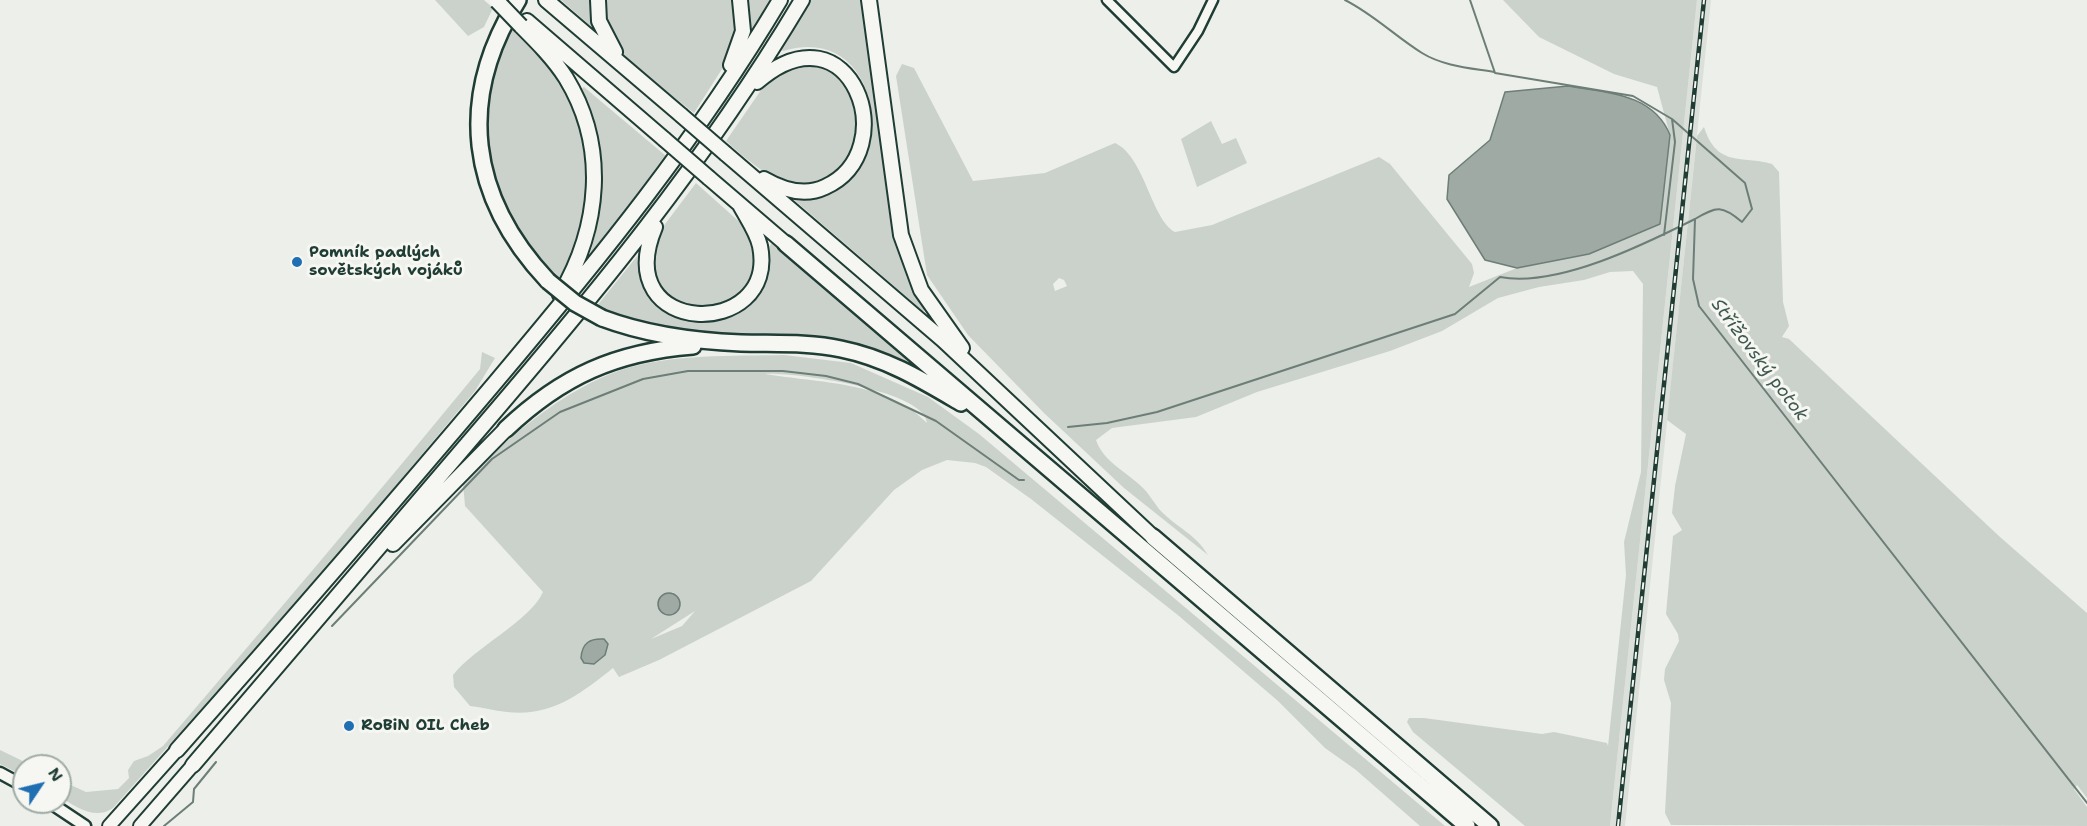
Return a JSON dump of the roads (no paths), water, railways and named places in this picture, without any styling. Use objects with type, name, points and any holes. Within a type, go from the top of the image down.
[{"type":"highway","points":[[498,0],[664,139],[1467,826]]},
{"type":"highway","points":[[518,0],[491,51],[484,75],[479,117],[480,144],[490,190],[506,228],[530,262],[548,281],[575,303],[602,318],[656,335],[740,343],[817,345],[869,356],[919,377],[998,426]]},
{"type":"highway","points":[[546,0],[943,340],[1154,537],[1490,826]]},
{"type":"highway","points":[[598,0],[599,21],[606,40],[633,74]]},
{"type":"highway","points":[[719,93],[743,32],[740,0]]},
{"type":"highway","points":[[177,750],[420,472],[623,229],[719,93],[780,0]]},
{"type":"highway","points":[[193,765],[575,319],[662,209],[737,102],[802,0]]},
{"type":"highway","points":[[869,0],[896,209],[901,235],[914,273],[930,304],[952,337],[1036,426]]},
{"type":"highway","points":[[523,23],[555,63],[575,94],[591,141],[595,174],[594,206],[585,246],[568,282],[542,327]]},
{"type":"highway","points":[[726,154],[777,186],[795,192],[808,192],[820,190],[842,177],[854,160],[862,140],[864,115],[858,89],[843,67],[824,55],[800,54],[786,58],[772,68],[737,102]]},
{"type":"highway","points":[[662,209],[646,250],[646,275],[650,286],[672,307],[689,314],[711,315],[732,308],[742,301],[755,284],[759,273],[761,248],[740,205]]},
{"type":"highway","points":[[333,601],[378,559],[506,429],[555,388],[599,365],[659,349],[740,343]]},
{"type":"main road","points":[[109,826],[177,750]]},
{"type":"main road","points":[[140,826],[193,765]]},
{"type":"street","points":[[1107,0],[1174,67],[1213,0]]},
{"type":"street","points":[[67,814],[85,826]]},
{"type":"waterway","points":[[1345,0],[1430,57],[1457,66],[1494,72]]},
{"type":"waterway","name":"Střížovský potok","points":[[1470,0],[1495,73],[1633,96],[1672,119],[1745,183],[1752,209],[1742,222],[1719,209],[1695,219],[1693,279],[1699,306],[2087,803]]},
{"type":"waterway","points":[[1664,235],[1675,142],[1672,119]]},
{"type":"waterway","points":[[1068,427],[1107,423],[1157,412],[1455,314],[1500,277],[1523,279],[1574,270],[1600,262],[1695,219]]},
{"type":"waterway","points":[[332,626],[492,459],[560,412],[643,379],[688,371],[783,371],[826,376],[858,384],[936,421],[1019,480],[1024,480]]},
{"type":"waterway","points":[[164,826],[193,802],[194,789],[216,762]]},
{"type":"railway","points":[[1618,826],[1704,0]]},
{"type":"place","name":"Pomník padlých sovětských vojáků","points":[[297,262]]},
{"type":"place","name":"RoBiN OIL Cheb","points":[[349,726]]}]
